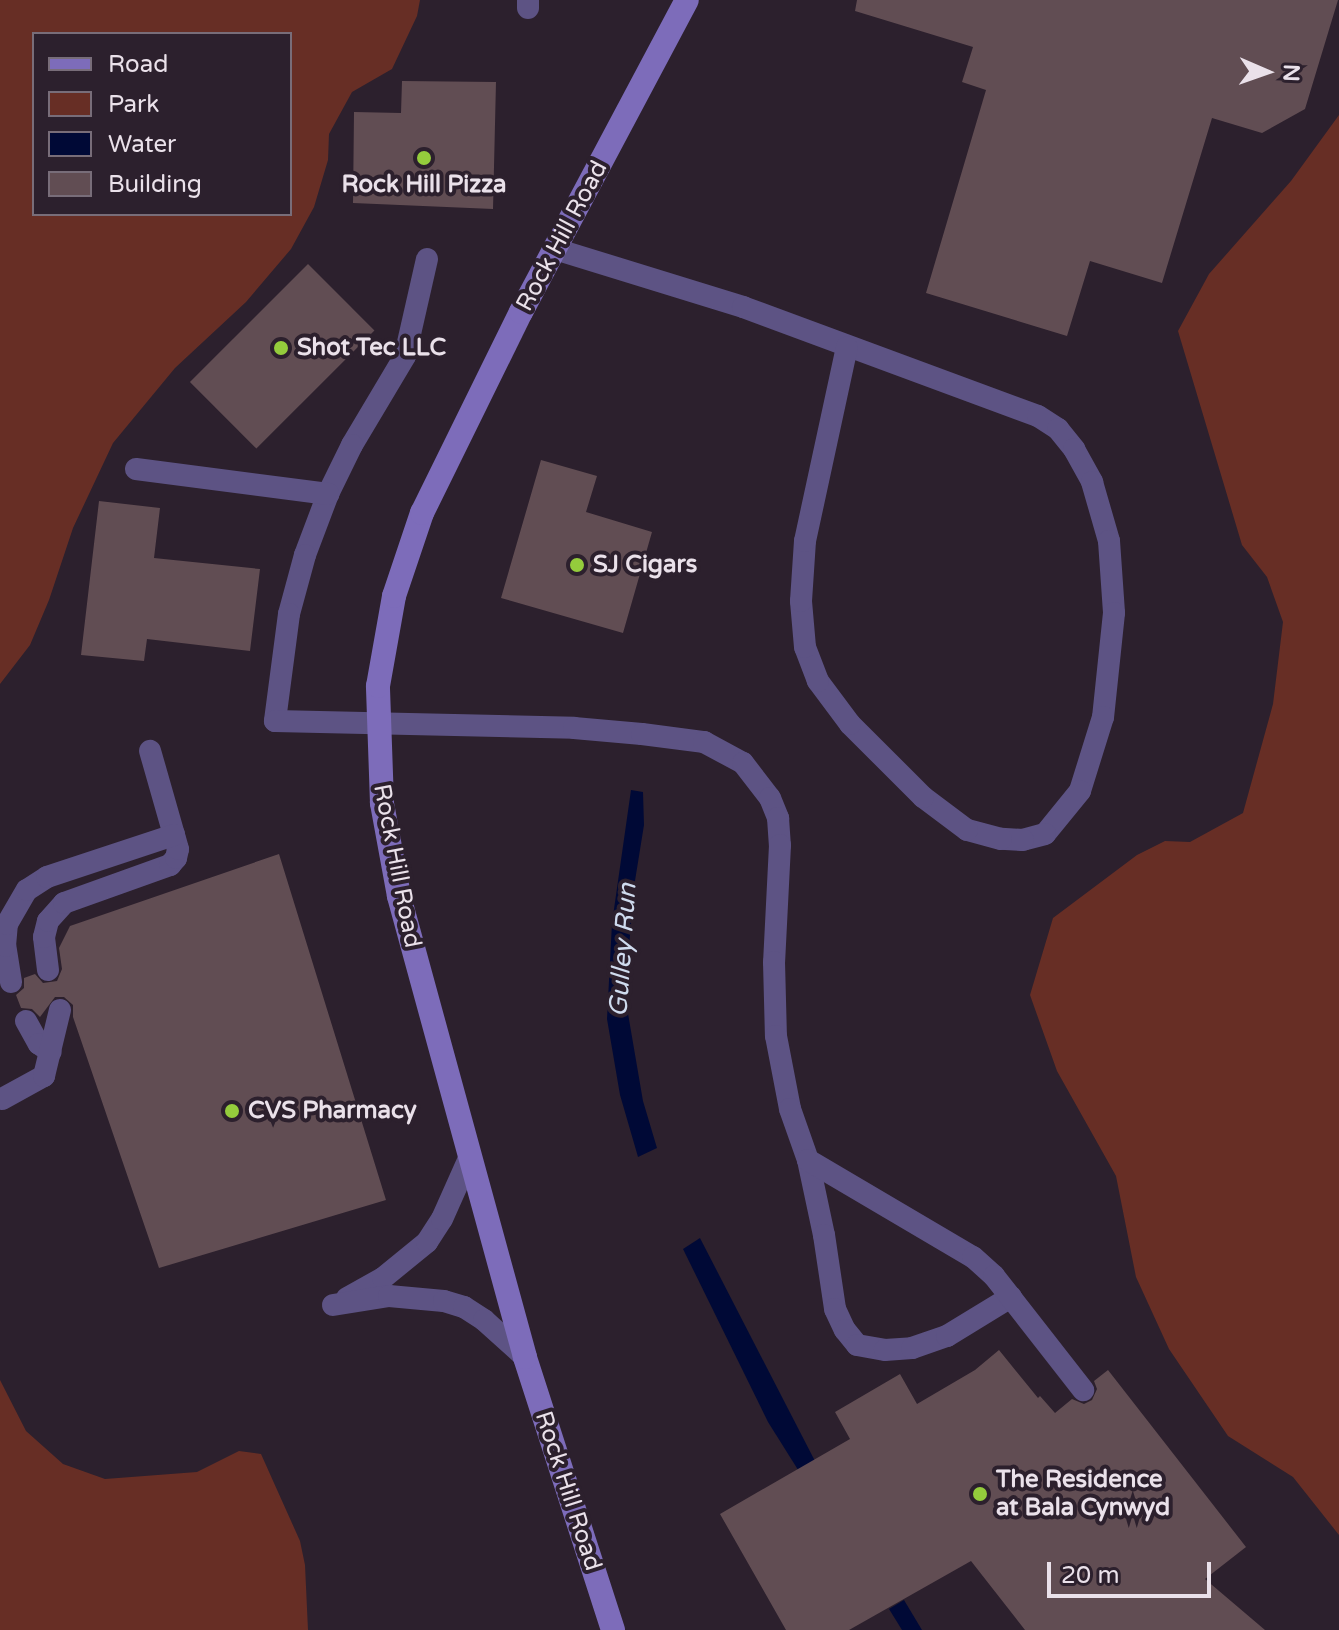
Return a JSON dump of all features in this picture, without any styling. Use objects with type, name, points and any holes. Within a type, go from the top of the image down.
[{"type":"main road","name":"Rock Hill Road","points":[[613,1630],[525,1357],[389,852],[377,723],[382,651],[394,596],[414,536],[450,453],[687,0]]},
{"type":"lane","points":[[555,249],[743,307],[1038,416],[1058,429],[1074,449],[1092,482],[1109,541],[1114,613],[1103,717],[1080,791],[1063,817],[1045,834],[1023,840],[1001,839],[967,830],[923,797],[850,724],[818,681],[805,647],[801,601],[805,541],[847,347]]},
{"type":"lane","points":[[427,259],[405,356],[328,494],[305,555],[289,614],[275,721],[574,728],[683,738],[723,750],[743,763],[770,798],[778,818],[780,845],[774,962],[776,1036],[790,1109],[808,1160],[832,1272],[835,1309],[845,1330],[857,1345],[885,1350],[912,1348],[947,1336],[1011,1297]]},
{"type":"lane","points":[[136,469],[328,494]]},
{"type":"lane","points":[[48,970],[44,937],[48,921],[64,903],[170,865],[176,858],[178,849],[150,751]]},
{"type":"lane","points":[[11,982],[5,946],[7,924],[27,890],[47,877],[174,835]]},
{"type":"lane","points":[[2,1099],[44,1076],[60,1010]]},
{"type":"lane","points":[[26,1021],[39,1044],[51,1052]]},
{"type":"lane","points":[[470,1156],[442,1219],[427,1242],[383,1278],[333,1305],[389,1296],[444,1301],[464,1307],[484,1320],[525,1357]]},
{"type":"lane","points":[[808,1160],[973,1257],[1011,1297],[1083,1390]]},
{"type":"green space","points":[[0,0],[420,0],[417,16],[392,69],[352,92],[329,134],[328,160],[314,207],[291,249],[246,302],[175,368],[113,443],[73,528],[30,645],[0,684]]},
{"type":"green space","points":[[1339,115],[1339,1535],[1293,1477],[1228,1436],[1169,1349],[1136,1277],[1116,1176],[1057,1071],[1030,995],[1053,918],[1137,855],[1165,841],[1190,842],[1243,813],[1273,704],[1283,622],[1267,577],[1242,545],[1178,331],[1209,274],[1291,181]]},
{"type":"green space","points":[[0,1380],[26,1431],[63,1464],[105,1479],[197,1472],[239,1451],[261,1454],[300,1541],[305,1565],[308,1630],[0,1630]]},
{"type":"water","name":"Gulley Run","points":[[631,790],[643,792],[644,825],[634,887],[625,996],[643,1101],[657,1148],[638,1157],[620,1095],[607,1019],[612,923]]},
{"type":"water","points":[[700,1238],[816,1463],[800,1473],[768,1422],[683,1249]]},
{"type":"water","points":[[904,1600],[922,1630],[902,1630],[889,1609]]},
{"type":"building","points":[[857,0],[1338,0],[1305,109],[1262,133],[1212,118],[1162,283],[1090,261],[1067,336],[926,293],[986,90],[962,82],[973,47],[855,11]]},
{"type":"building","name":"Rock Hill Pizza","points":[[402,81],[496,82],[493,209],[353,203],[354,112],[401,113]]},
{"type":"building","points":[[308,264],[374,330],[256,449],[190,382]]},
{"type":"building","name":"SJ Cigars","points":[[541,460],[597,476],[586,512],[652,532],[623,633],[501,598]]},
{"type":"building","points":[[99,501],[160,508],[154,558],[260,569],[250,651],[147,639],[144,661],[81,655]]},
{"type":"building","name":"CVS Pharmacy","points":[[279,854],[386,1200],[159,1268],[73,1017],[73,1005],[64,997],[55,997],[40,1017],[32,1009],[21,1008],[16,995],[24,988],[24,978],[35,974],[43,983],[57,981],[62,969],[59,948],[70,926]]},
{"type":"building","name":"The Residence at Bala Cynwyd","points":[[999,1350],[1038,1398],[1040,1396],[1055,1413],[1072,1399],[1084,1404],[1092,1400],[1097,1389],[1094,1381],[1108,1370],[1246,1547],[1205,1579],[1265,1630],[1025,1630],[971,1561],[849,1630],[786,1630],[720,1514],[850,1439],[835,1412],[900,1374],[917,1404],[975,1370]]},
{"type":"place","name":"Rock Hill Pizza","points":[[424,158]]},
{"type":"place","name":"Shot Tec LLC","points":[[281,348]]},
{"type":"place","name":"SJ Cigars","points":[[577,565]]},
{"type":"place","name":"CVS Pharmacy","points":[[232,1111]]},
{"type":"place","name":"The Residence at Bala Cynwyd","points":[[980,1494]]}]
